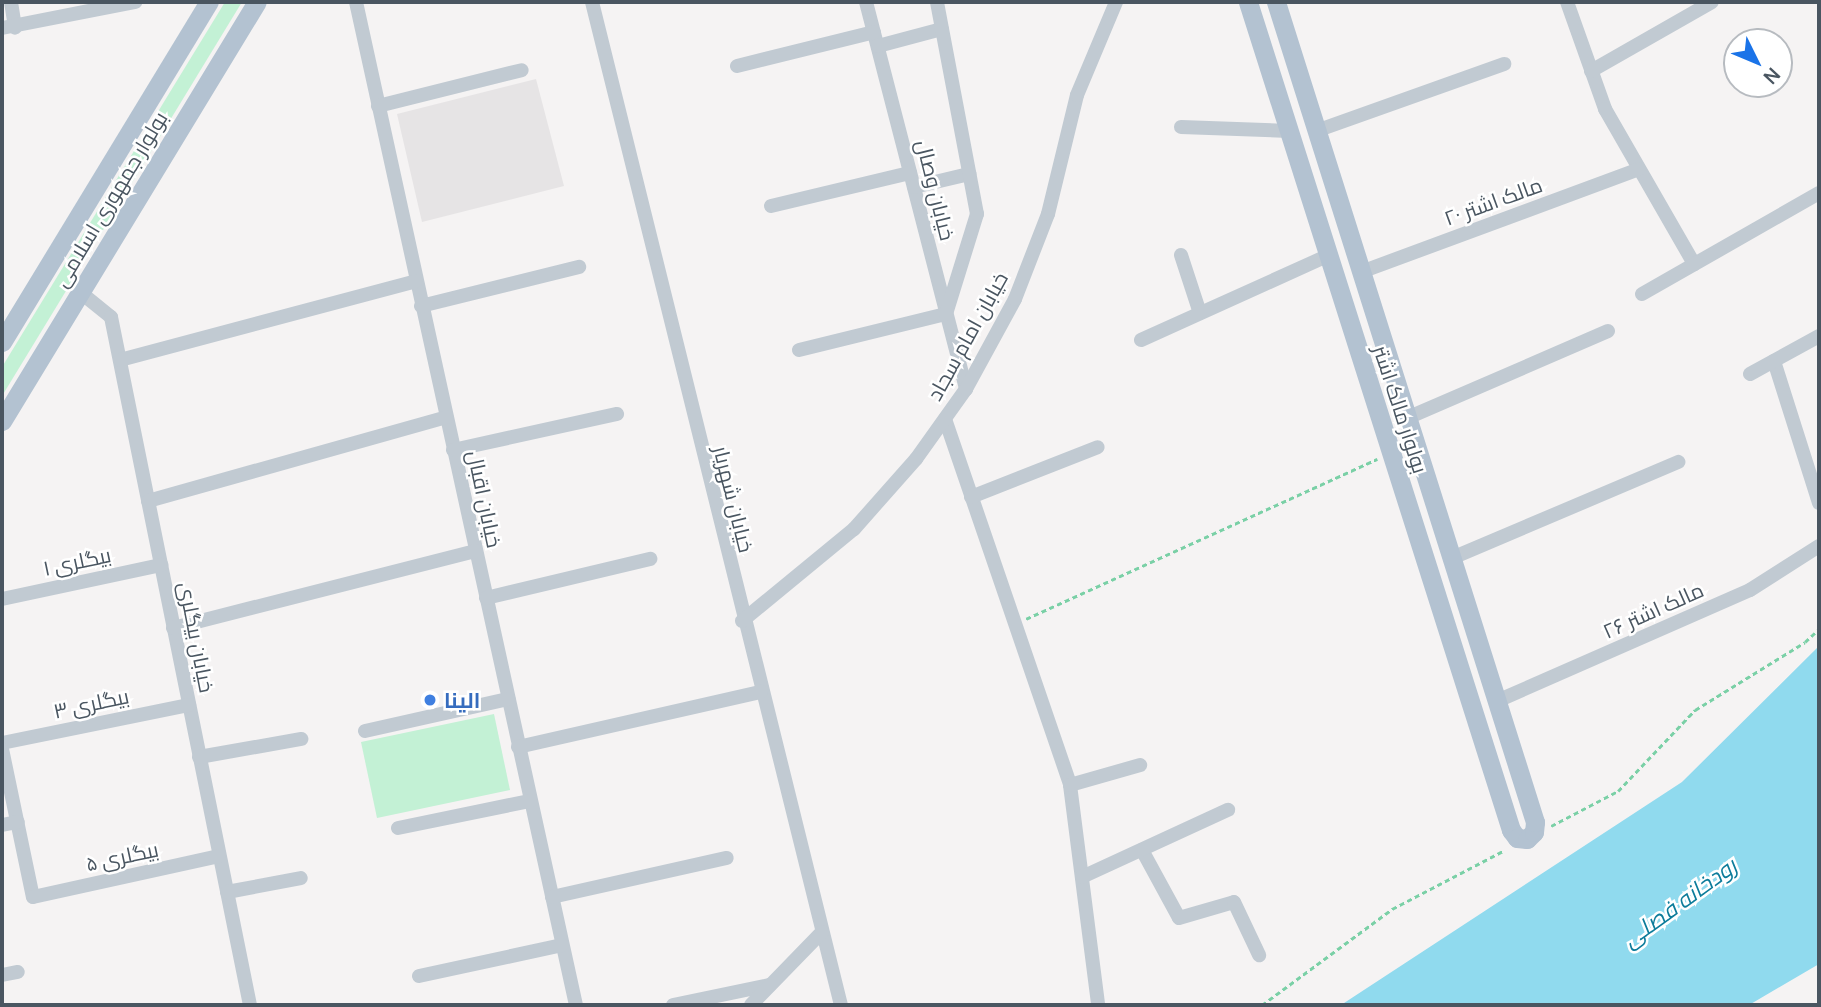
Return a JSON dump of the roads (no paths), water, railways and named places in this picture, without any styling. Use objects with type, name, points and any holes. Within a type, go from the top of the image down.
[{"type":"main road","name":"بولوار جمهوری اسلامی","points":[[2,342],[209,2]]},
{"type":"main road","name":"بولوار جمهوری اسلامی","points":[[2,421],[257,2]]},
{"type":"main road","name":"بولوار مالک اشتر","points":[[1248,2],[1511,830],[1517,838],[1527,839],[1534,832],[1535,822],[1276,2]]},
{"type":"main road","points":[[1360,353],[1384,345]]},
{"type":"street","points":[[11,2],[8,28],[135,2]]},
{"type":"street","name":"خیابان اقبال","points":[[356,2],[576,1005]]},
{"type":"street","name":"خیابان شهریار","points":[[592,2],[742,621],[841,1005]]},
{"type":"street","name":"خیابان وصال","points":[[866,2],[966,389]]},
{"type":"street","points":[[799,350],[946,314],[977,214],[937,2]]},
{"type":"street","name":"خیابان امام سجاد","points":[[742,621],[854,529],[916,459],[966,389],[1015,299],[1048,214],[1077,95],[1116,2]]},
{"type":"street","points":[[1567,2],[1605,109],[1694,264]]},
{"type":"street","points":[[1591,71],[1712,2]]},
{"type":"street","points":[[737,66],[942,29]]},
{"type":"street","points":[[1317,131],[1504,64]]},
{"type":"street","points":[[378,106],[522,70]]},
{"type":"street","points":[[1181,127],[1289,131]]},
{"type":"street","name":"مالک اشتر ۲۰","points":[[1361,272],[1639,169]]},
{"type":"street","points":[[771,206],[912,180],[969,174]]},
{"type":"street","points":[[1642,294],[1819,193]]},
{"type":"street","points":[[1181,255],[1200,313]]},
{"type":"street","points":[[1141,340],[1329,255]]},
{"type":"street","points":[[422,306],[579,267]]},
{"type":"street","points":[[120,360],[416,281]]},
{"type":"street","name":"خیابان بیگلری","points":[[80,292],[111,317],[227,892],[245,1004]]},
{"type":"street","points":[[1407,418],[1608,331]]},
{"type":"street","points":[[1750,374],[1819,336]]},
{"type":"street","points":[[1774,361],[1819,503]]},
{"type":"street","points":[[453,450],[617,414]]},
{"type":"street","points":[[148,501],[446,417]]},
{"type":"street","points":[[945,419],[1070,785],[1098,1005]]},
{"type":"street","points":[[971,497],[1098,447]]},
{"type":"street","points":[[1452,558],[1678,462]]},
{"type":"street","name":"مالک اشتر ۲۶","points":[[1497,701],[1750,590],[1819,545]]},
{"type":"street","points":[[173,628],[475,551]]},
{"type":"street","points":[[485,598],[650,559]]},
{"type":"street","name":"بیگلری ۱","points":[[2,598],[161,565]]},
{"type":"street","points":[[518,747],[761,692]]},
{"type":"street","points":[[365,730],[508,699]]},
{"type":"street","name":"بیگلری ۳","points":[[2,743],[189,705]]},
{"type":"street","points":[[199,757],[301,739]]},
{"type":"street","points":[[2,748],[18,822],[2,825]]},
{"type":"street","points":[[1070,785],[1140,765]]},
{"type":"street","points":[[398,828],[530,801]]},
{"type":"street","points":[[1082,877],[1228,810]]},
{"type":"street","name":"بیگلری ۵","points":[[18,822],[33,897],[219,856]]},
{"type":"street","points":[[1142,850],[1179,918],[1234,902],[1259,955]]},
{"type":"street","points":[[552,897],[727,858]]},
{"type":"street","points":[[227,892],[301,878]]},
{"type":"street","points":[[751,1005],[822,932]]},
{"type":"street","points":[[419,976],[562,944]]},
{"type":"street","points":[[2,975],[18,972]]},
{"type":"street","points":[[673,1005],[770,985]]},
{"type":"water","name":"رودخانه فصلی","points":[[1819,646],[1819,964],[1749,1005],[1341,1005],[1682,782]]},
{"type":"place","name":"الینا","points":[[430,700]]}]
